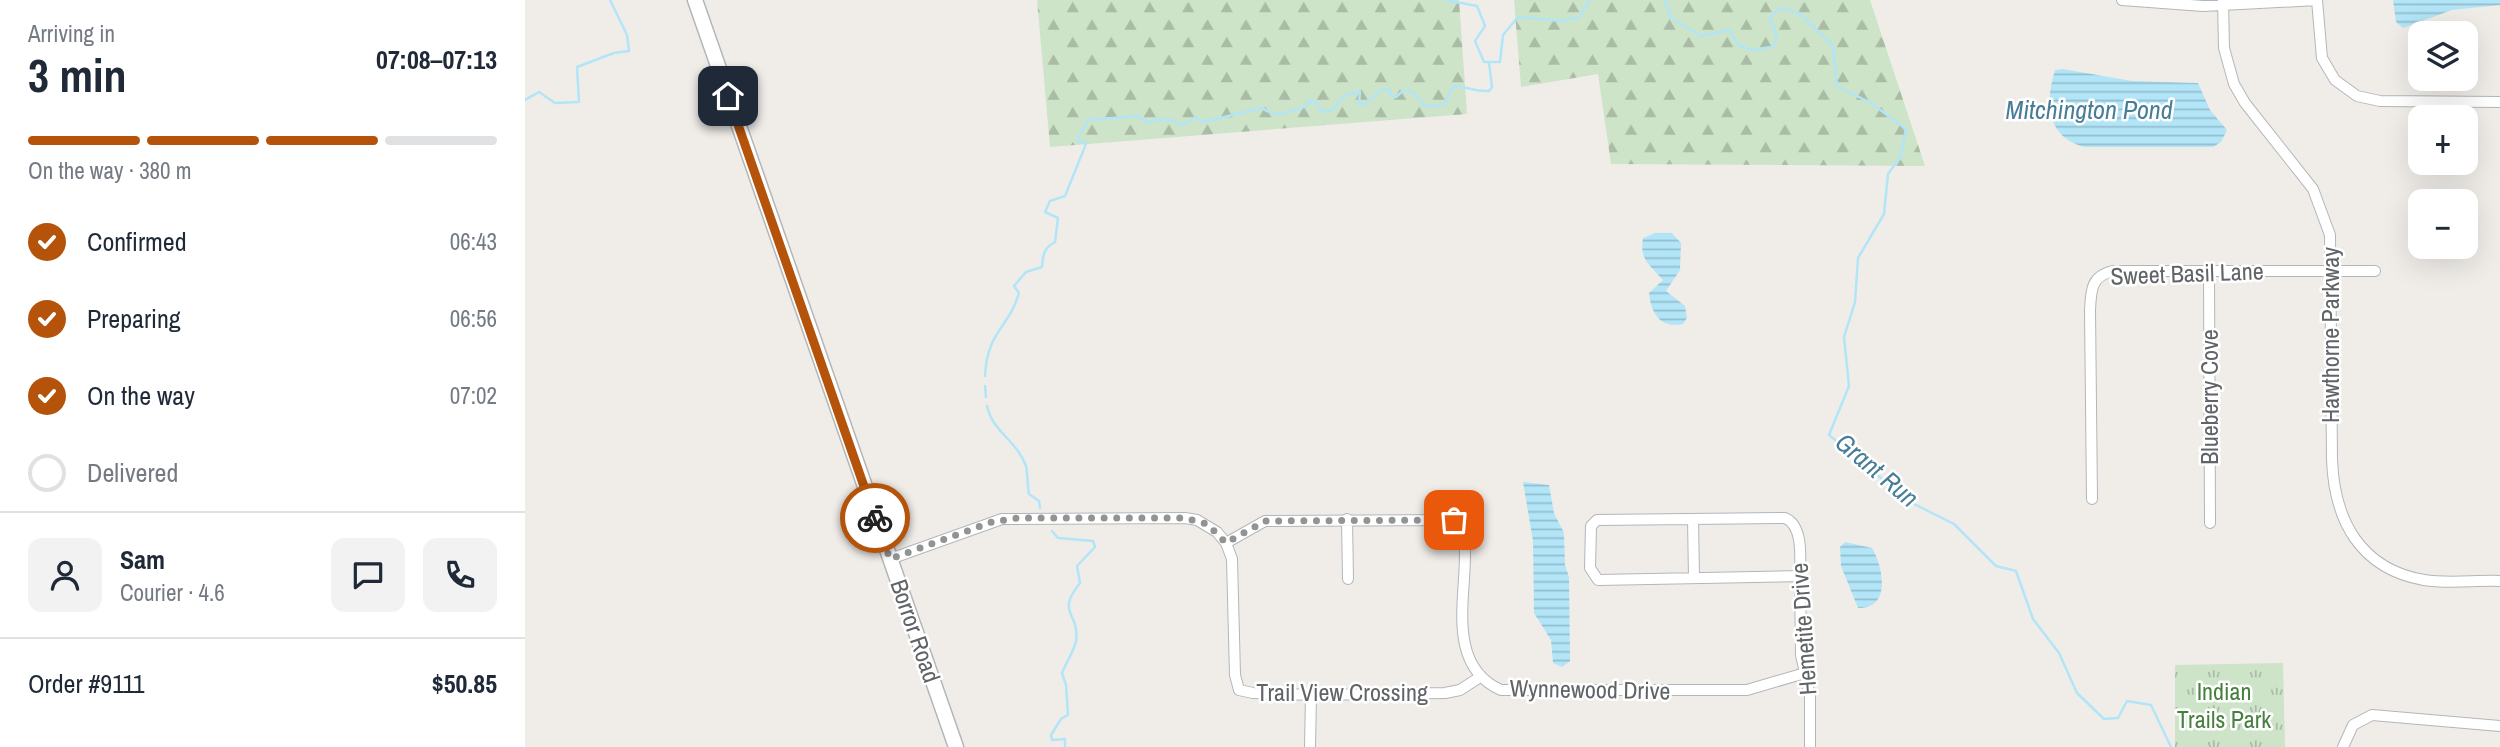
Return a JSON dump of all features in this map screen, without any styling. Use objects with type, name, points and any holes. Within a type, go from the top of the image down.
[{"type":"street","name":"Borror Road","points":[[695,0],[956,747]]},
{"type":"street","points":[[2122,0],[2317,0],[2322,58],[2335,80],[2357,96],[2380,101],[2500,102]]},
{"type":"street","name":"Hawthorne Parkway","points":[[2223,2],[2224,48],[2234,84],[2321,202],[2330,235],[2332,459],[2334,491],[2341,517],[2360,545],[2399,573],[2427,580],[2500,580]]},
{"type":"street","name":"Blueberry Cove","points":[[2210,271],[2210,523]]},
{"type":"street","name":"Sweet Basil Lane","points":[[2092,499],[2091,288],[2104,273],[2375,271]]},
{"type":"street","points":[[890,559],[992,522],[1017,518],[1185,518],[1207,524],[1226,543]]},
{"type":"street","name":"Hemetite Drive","points":[[1693,519],[1785,518],[1791,520],[1798,531],[1801,655],[1810,696],[1810,747]]},
{"type":"street","points":[[1347,519],[1348,579]]},
{"type":"street","name":"Wynnewood Drive","points":[[1226,543],[1265,521],[1450,519],[1457,522],[1463,536],[1464,638],[1467,656],[1480,677],[1511,692],[1747,690],[1805,673]]},
{"type":"street","points":[[1694,578],[1693,519],[1598,520],[1591,526],[1589,549],[1592,575],[1598,580],[1800,576]]},
{"type":"street","name":"Trail View Crossing","points":[[1226,543],[1234,579],[1235,675],[1239,690],[1311,695],[1445,693],[1460,690],[1480,677]]},
{"type":"street","points":[[1310,747],[1311,695]]},
{"type":"street","points":[[2343,747],[2353,725],[2372,715],[2500,726]]},
{"type":"green space","points":[[1037,0],[1459,0],[1467,114],[1050,147]]},
{"type":"green space","points":[[1514,0],[1870,0],[1925,166],[1611,164],[1598,74],[1521,87]]},
{"type":"green space","name":"Indian Trails Park","points":[[2283,663],[2285,747],[2175,747],[2175,665]]},
{"type":"water","points":[[2393,0],[2500,0],[2500,5],[2452,10],[2422,21],[2408,21],[2408,26],[2403,28],[2396,22]]},
{"type":"water","name":"Mitchington Pond","points":[[2063,69],[2132,81],[2198,83],[2210,110],[2227,130],[2221,142],[2213,147],[2084,147],[2062,135],[2051,117],[2050,94],[2055,70]]},
{"type":"water","points":[[1655,233],[1672,233],[1681,243],[1680,270],[1666,291],[1685,306],[1687,318],[1683,324],[1663,322],[1652,307],[1649,293],[1663,280],[1647,262],[1642,246],[1643,238]]},
{"type":"water","points":[[1523,482],[1549,485],[1554,513],[1564,533],[1565,565],[1569,577],[1570,661],[1562,667],[1553,663],[1551,640],[1534,613],[1533,541]]},
{"type":"water","points":[[1845,542],[1872,548],[1876,556],[1882,585],[1876,602],[1869,606],[1858,608],[1841,566],[1840,547]]},
{"type":"waterway","points":[[525,100],[539,92],[555,103],[579,102],[577,67],[614,53],[629,51],[627,35],[610,0]]},
{"type":"waterway","name":"Grant Run","points":[[1445,0],[1477,6],[1485,26],[1475,41],[1484,62],[1500,62],[1503,35],[1518,17],[1562,21],[1579,17],[1590,0]]},
{"type":"waterway","name":"Grant Run","points":[[1665,0],[1671,18],[1701,36],[1730,30],[1737,44],[1751,50],[1772,47],[1777,38],[1770,17],[1780,8],[1799,13],[1833,46],[1837,86],[1871,103],[1906,129],[1901,156],[1888,174],[1884,214],[1858,258],[1855,302],[1844,337],[1849,386],[1829,435],[1910,502],[1954,524],[1996,566],[2016,571],[2033,619],[2059,653],[2077,693],[2104,719],[2118,718],[2127,701],[2151,705],[2171,747]]},
{"type":"waterway","points":[[985,376],[994,339],[1015,305],[1019,293],[1014,286],[1026,272],[1042,267],[1045,252],[1055,242],[1058,218],[1045,212],[1050,201],[1065,196],[1086,144],[1077,140],[1088,120],[1139,116],[1145,122],[1169,119],[1182,125],[1196,117],[1203,122],[1262,108],[1273,113],[1284,113],[1307,106],[1308,101],[1315,101],[1322,112],[1333,110],[1344,97],[1355,92],[1360,92],[1359,104],[1364,105],[1382,89],[1390,90],[1391,96],[1396,97],[1403,91],[1412,91],[1425,106],[1444,105],[1453,86],[1489,91],[1492,87],[1489,62]]},
{"type":"waterway","points":[[985,386],[986,397]]},
{"type":"waterway","points":[[987,406],[994,423],[1022,458],[1027,469],[1029,494],[1039,501],[1040,508]]},
{"type":"waterway","points":[[1052,531],[1058,538],[1093,541],[1095,547],[1077,566],[1080,583],[1069,601],[1076,641],[1062,673],[1066,685],[1068,715],[1061,719],[1051,735],[1052,740],[1065,739],[1065,747]]},
{"type":"way so far","points":[[875,518],[890,559],[1002,519],[1185,518],[1207,524],[1226,543],[1265,521],[1454,520]]},
{"type":"route","points":[[728,96],[875,518]]}]
